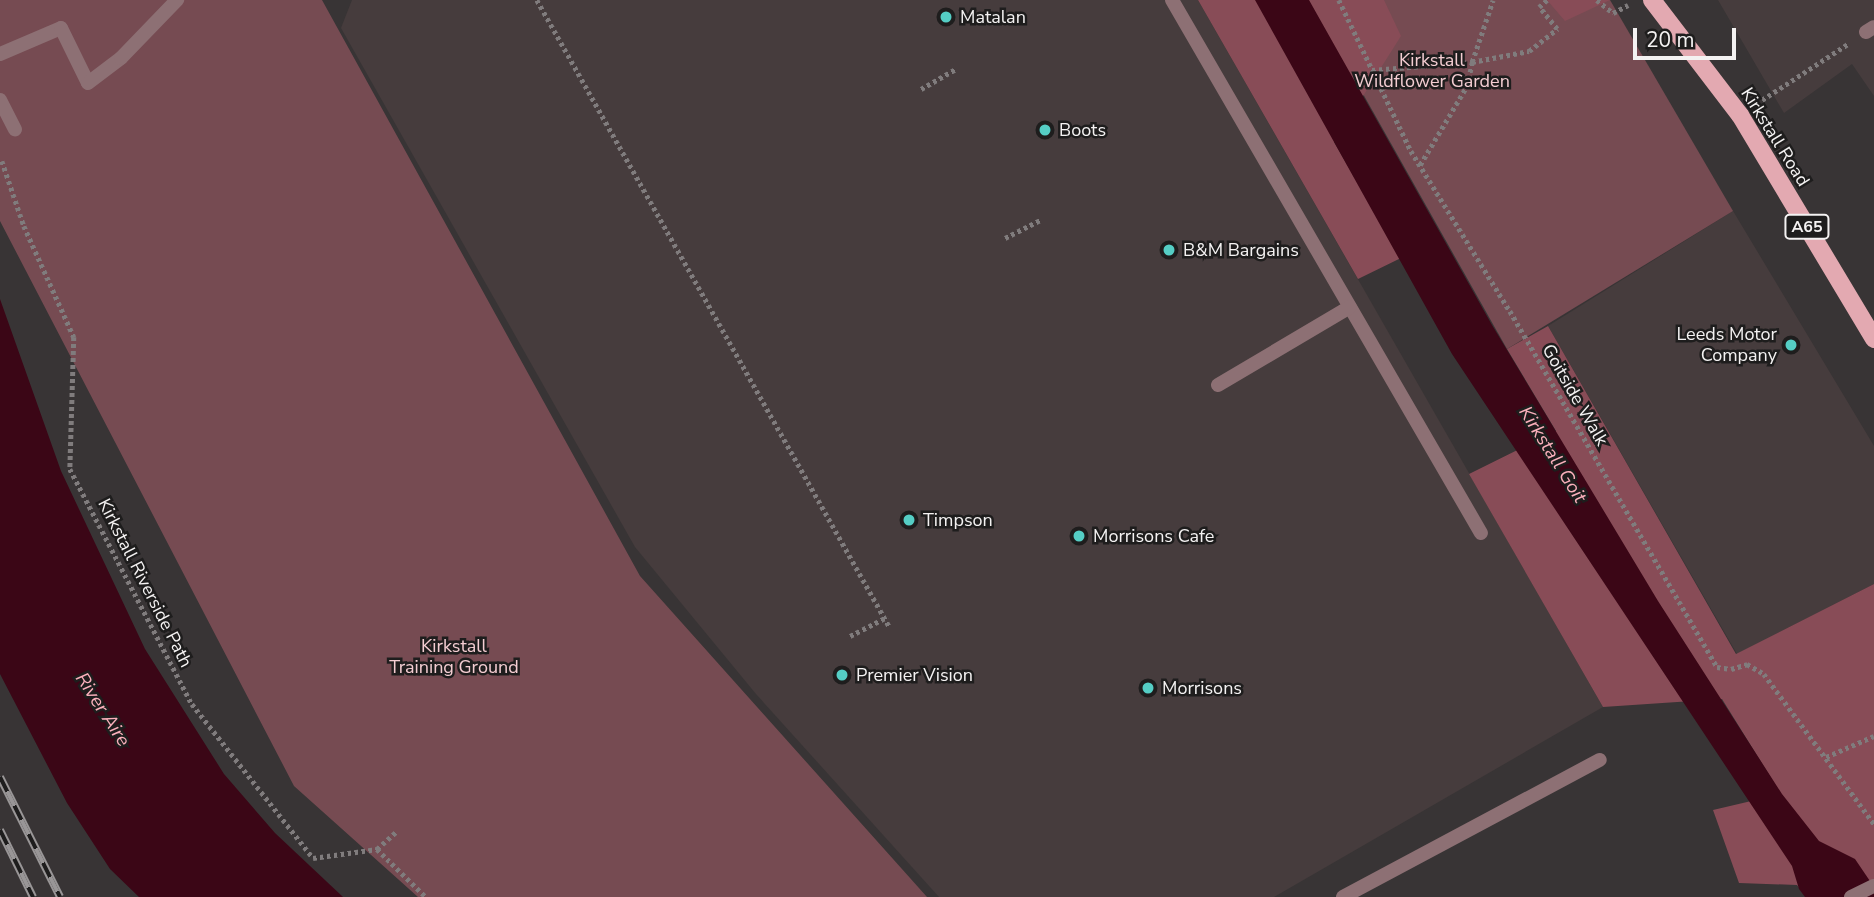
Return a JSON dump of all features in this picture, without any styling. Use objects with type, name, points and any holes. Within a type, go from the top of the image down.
[{"type":"main road","name":"Kirkstall Road","points":[[1652,0],[1740,115],[1874,339]]},
{"type":"lane","points":[[0,54],[61,28],[88,83],[121,58],[177,0]]},
{"type":"lane","points":[[1172,0],[1481,533]]},
{"type":"lane","points":[[0,100],[15,130]]},
{"type":"lane","points":[[1218,385],[1350,307]]},
{"type":"lane","points":[[1343,897],[1600,760]]},
{"type":"lane","points":[[1851,897],[1874,886]]},
{"type":"path","points":[[537,0],[887,617],[889,626]]},
{"type":"path","name":"Goitside Walk","points":[[1339,0],[1420,165],[1510,311],[1717,667],[1731,669],[1747,664],[1764,674],[1874,824]]},
{"type":"path","points":[[1420,165],[1467,86],[1472,62],[1493,0]]},
{"type":"path","points":[[1372,70],[1472,62],[1529,51],[1557,29],[1539,7],[1547,0]]},
{"type":"path","points":[[1597,0],[1613,13],[1640,0]]},
{"type":"path","points":[[1740,115],[1870,29]]},
{"type":"path","points":[[921,89],[955,69]]},
{"type":"path","name":"Kirkstall Riverside Path","points":[[1,161],[24,226],[74,337],[69,469],[192,704],[313,858],[377,849]]},
{"type":"path","points":[[1005,238],[1040,220]]},
{"type":"path","points":[[850,636],[887,617]]},
{"type":"path","points":[[1826,757],[1874,736]]},
{"type":"path","points":[[397,831],[377,849],[426,897]]},
{"type":"shaded area","points":[[352,0],[1198,0],[1603,707],[1274,897],[939,897],[756,694],[635,547],[341,28]]},
{"type":"shaded area","points":[[1198,0],[1384,0],[1401,36],[1334,142],[1401,258],[1358,279]]},
{"type":"shaded area","points":[[1547,0],[1610,0],[1565,21]]},
{"type":"shaded area","points":[[1718,0],[1874,0],[1874,96],[1852,64],[1784,113]]},
{"type":"shaded area","points":[[1733,211],[1874,446],[1874,584],[1737,654],[1548,326]]},
{"type":"shaded area","points":[[1548,326],[1736,654],[1874,584],[1874,897],[1807,897],[1797,885],[1739,883],[1713,810],[1781,794],[1722,699],[1603,707],[1469,474],[1556,431],[1507,349]]},
{"type":"green space","name":"Kirkstall Training Ground","points":[[0,0],[322,0],[640,576],[927,897],[418,897],[294,786],[0,221]]},
{"type":"green space","name":"Kirkstall Wildflower Garden","points":[[1310,0],[1610,0],[1733,211],[1507,349]]},
{"type":"water","name":"Kirkstall Goit","points":[[1255,0],[1309,0],[1492,325],[1658,601],[1782,794],[1819,841],[1855,859],[1874,887],[1874,897],[1805,897],[1799,889],[1792,866],[1452,354]]},
{"type":"water","name":"River Aire","points":[[0,299],[61,471],[145,649],[224,774],[275,833],[343,897],[139,897],[110,869],[67,803],[0,674]]},
{"type":"railway","points":[[0,777],[60,897]]},
{"type":"railway","points":[[0,830],[33,897]]},
{"type":"place","name":"Matalan","points":[[946,17]]},
{"type":"place","name":"Boots","points":[[1045,130]]},
{"type":"place","name":"B&M Bargains","points":[[1169,250]]},
{"type":"place","name":"Leeds Motor Company","points":[[1791,345]]},
{"type":"place","name":"Timpson","points":[[909,520]]},
{"type":"place","name":"Morrisons Cafe","points":[[1079,536]]},
{"type":"place","name":"Premier Vision","points":[[842,675]]},
{"type":"place","name":"Morrisons","points":[[1148,688]]}]
